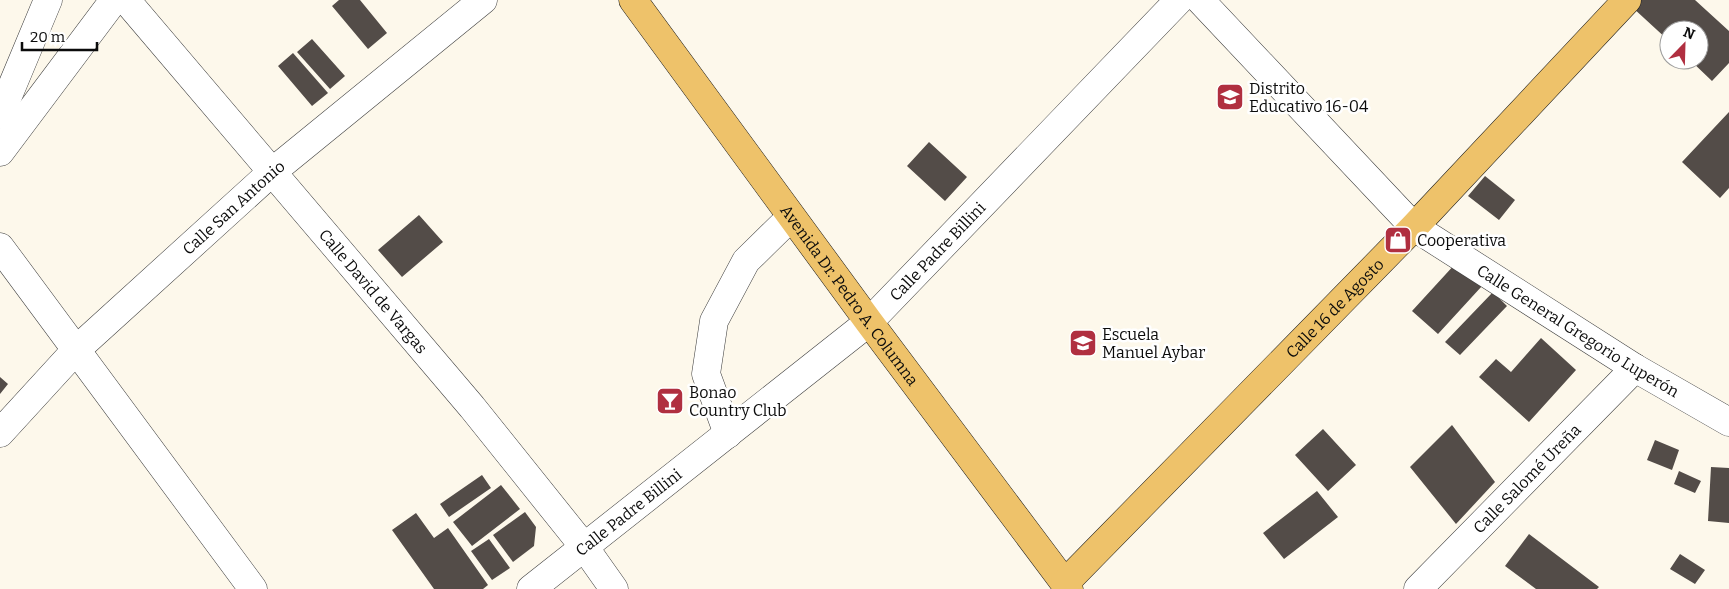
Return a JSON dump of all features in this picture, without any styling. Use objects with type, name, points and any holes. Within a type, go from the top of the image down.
[{"type":"main road","name":"Avenida Dr. Pedro A. Columna","points":[[633,0],[1064,587]]},
{"type":"main road","name":"Calle 16 de Agosto","points":[[1064,587],[1414,227],[1627,0]]},
{"type":"street","points":[[0,115],[48,0]]},
{"type":"street","points":[[0,152],[114,0]]},
{"type":"street","name":"Calle David de Vargas","points":[[126,0],[472,407],[584,548],[614,589]]},
{"type":"street","name":"Calle San Antonio","points":[[0,433],[76,350],[272,172],[483,0]]},
{"type":"street","name":"Calle Padre Billini","points":[[531,589],[868,322],[1179,0]]},
{"type":"street","name":"Calle General Gregorio Luperón","points":[[1200,0],[1414,227],[1635,368],[1729,422]]},
{"type":"street","points":[[728,434],[706,374],[714,321],[746,261],[791,217]]},
{"type":"street","points":[[0,247],[253,589]]},
{"type":"street","name":"Calle Salomé Ureña","points":[[1418,589],[1635,368]]},
{"type":"building","points":[[339,0],[360,0],[387,33],[368,49],[332,6]]},
{"type":"building","points":[[1639,0],[1695,0],[1729,31],[1729,63],[1712,81],[1700,70],[1709,70],[1709,20],[1659,20],[1659,32],[1632,7]]},
{"type":"building","points":[[312,39],[345,76],[330,89],[297,52]]},
{"type":"building","points":[[293,53],[328,93],[312,106],[278,66]]},
{"type":"building","points":[[1729,112],[1729,188],[1720,198],[1682,162]]},
{"type":"building","points":[[929,142],[967,177],[945,201],[907,166]]},
{"type":"building","points":[[1485,176],[1515,200],[1499,220],[1468,196]]},
{"type":"building","points":[[419,215],[443,242],[402,277],[378,250]]},
{"type":"building","points":[[1456,263],[1482,286],[1438,334],[1412,311]]},
{"type":"building","points":[[1493,292],[1507,306],[1460,355],[1445,342]]},
{"type":"building","points":[[1541,338],[1576,370],[1529,422],[1479,377],[1496,359],[1511,372]]},
{"type":"building","points":[[0,377],[8,384],[0,394]]},
{"type":"building","points":[[1452,425],[1495,482],[1456,524],[1410,467]]},
{"type":"building","points":[[1323,429],[1356,465],[1328,491],[1295,455]]},
{"type":"building","points":[[1655,440],[1679,450],[1672,470],[1647,460]]},
{"type":"building","points":[[1711,467],[1729,468],[1729,523],[1708,521]]},
{"type":"building","points":[[1679,471],[1701,481],[1695,493],[1674,484]]},
{"type":"building","points":[[482,475],[491,488],[449,517],[440,504]]},
{"type":"building","points":[[501,485],[520,509],[472,546],[453,522]]},
{"type":"building","points":[[1317,491],[1338,517],[1284,559],[1263,533]]},
{"type":"building","points":[[525,512],[536,527],[534,546],[513,562],[493,535]]},
{"type":"building","points":[[416,513],[434,538],[448,528],[488,585],[483,589],[434,589],[392,530]]},
{"type":"building","points":[[1529,534],[1599,587],[1597,589],[1536,589],[1505,566]]},
{"type":"building","points":[[489,539],[510,568],[492,580],[471,551]]},
{"type":"building","points":[[1680,554],[1705,570],[1695,584],[1670,569]]},
{"type":"place","name":"Distrito Educativo 16-04","points":[[1230,97]]},
{"type":"place","name":"Cooperativa","points":[[1398,240]]},
{"type":"place","name":"Escuela Manuel Aybar","points":[[1083,343]]},
{"type":"place","name":"Bonao Country Club","points":[[670,401]]}]
